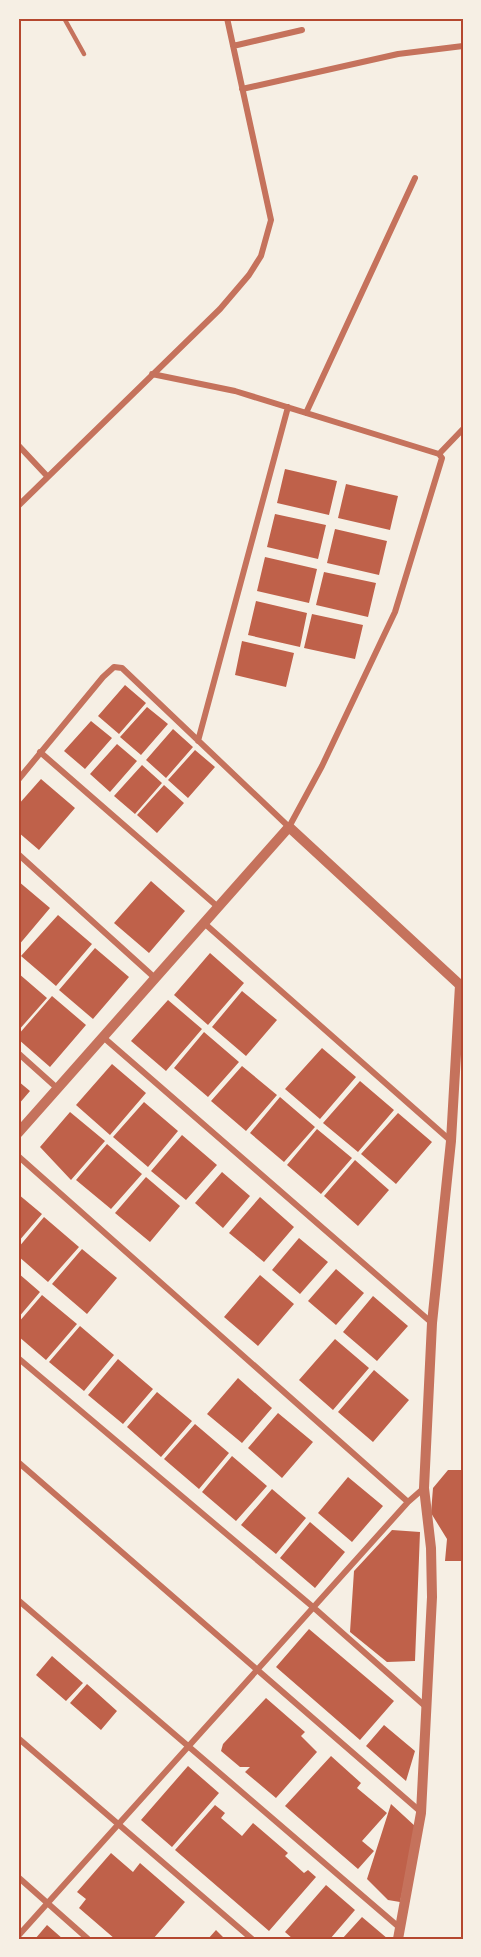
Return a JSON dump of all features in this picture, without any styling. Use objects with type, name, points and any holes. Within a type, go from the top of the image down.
[{"type":"street","points":[[18,506],[220,309],[249,275],[268,235],[271,220],[227,18]]},
{"type":"street","points":[[233,46],[302,30]]},
{"type":"street","points":[[242,89],[398,54],[463,46]]},
{"type":"street","points":[[306,413],[415,178]]},
{"type":"street","points":[[18,1133],[289,828],[322,766],[395,612],[442,458],[439,454],[236,391],[152,374]]},
{"type":"street","points":[[198,741],[288,408]]},
{"type":"street","points":[[439,454],[463,429]]},
{"type":"street","points":[[18,446],[47,476]]},
{"type":"street","points":[[18,780],[114,667],[122,668],[289,828],[460,985],[451,1141],[432,1323],[424,1488],[431,1548],[432,1597],[421,1813],[399,1934]]},
{"type":"street","points":[[40,752],[218,907]]},
{"type":"street","points":[[18,854],[155,978]]},
{"type":"street","points":[[204,923],[451,1141]]},
{"type":"street","points":[[103,1037],[432,1323]]},
{"type":"street","points":[[18,1053],[57,1088]]},
{"type":"street","points":[[18,1156],[408,1502]]},
{"type":"street","points":[[18,1358],[313,1607],[425,1706]]},
{"type":"street","points":[[18,1462],[421,1813]]},
{"type":"street","points":[[18,1936],[408,1502],[424,1488]]},
{"type":"street","points":[[18,1600],[189,1746],[399,1934]]},
{"type":"street","points":[[18,1738],[252,1939]]},
{"type":"street","points":[[18,1877],[88,1939]]},
{"type":"lane","points":[[64,18],[84,54]]},
{"type":"building","points":[[285,469],[337,481],[329,515],[277,503]]},
{"type":"building","points":[[346,484],[398,496],[390,530],[338,518]]},
{"type":"building","points":[[275,514],[326,525],[318,559],[267,547]]},
{"type":"building","points":[[335,529],[387,541],[379,575],[327,563]]},
{"type":"building","points":[[265,557],[317,569],[309,603],[257,591]]},
{"type":"building","points":[[324,572],[376,583],[368,617],[316,605]]},
{"type":"building","points":[[256,601],[307,613],[300,647],[248,635]]},
{"type":"building","points":[[312,614],[363,625],[355,659],[304,648]]},
{"type":"building","points":[[242,641],[294,653],[286,687],[235,675]]},
{"type":"building","points":[[125,685],[146,703],[119,734],[98,716]]},
{"type":"building","points":[[147,707],[168,724],[141,755],[120,737]]},
{"type":"building","points":[[91,721],[112,738],[85,769],[64,751]]},
{"type":"building","points":[[173,729],[193,747],[166,778],[146,760]]},
{"type":"building","points":[[117,744],[137,761],[110,792],[90,774]]},
{"type":"building","points":[[195,750],[215,767],[188,798],[168,780]]},
{"type":"building","points":[[142,765],[162,783],[135,814],[114,796]]},
{"type":"building","points":[[41,779],[75,808],[39,850],[18,832],[18,805]]},
{"type":"building","points":[[164,785],[184,803],[157,833],[137,815]]},
{"type":"building","points":[[18,881],[50,908],[18,946]]},
{"type":"building","points":[[151,881],[185,911],[149,953],[114,923]]},
{"type":"building","points":[[58,915],[92,944],[56,986],[21,956]]},
{"type":"building","points":[[95,948],[129,977],[93,1019],[59,990]]},
{"type":"building","points":[[210,953],[244,983],[208,1025],[174,995]]},
{"type":"building","points":[[18,973],[47,998],[18,1031]]},
{"type":"building","points":[[242,991],[277,1020],[246,1056],[212,1027]]},
{"type":"building","points":[[52,996],[86,1025],[50,1067],[18,1039],[18,1035]]},
{"type":"building","points":[[168,1000],[202,1029],[166,1071],[131,1041]]},
{"type":"building","points":[[204,1032],[239,1062],[208,1097],[174,1068]]},
{"type":"building","points":[[322,1048],[356,1077],[320,1119],[285,1089]]},
{"type":"building","points":[[112,1064],[146,1093],[110,1135],[76,1105]]},
{"type":"building","points":[[242,1066],[277,1095],[246,1131],[211,1101]]},
{"type":"building","points":[[18,1081],[30,1091],[18,1105]]},
{"type":"building","points":[[360,1081],[394,1110],[358,1152],[323,1123]]},
{"type":"building","points":[[280,1097],[315,1127],[284,1162],[250,1133]]},
{"type":"building","points":[[144,1102],[178,1131],[148,1167],[113,1137]]},
{"type":"building","points":[[70,1112],[105,1141],[71,1180],[40,1147]]},
{"type":"building","points":[[398,1113],[432,1142],[396,1184],[361,1154]]},
{"type":"building","points":[[317,1129],[352,1158],[321,1194],[287,1165]]},
{"type":"building","points":[[182,1135],[217,1165],[186,1200],[151,1171]]},
{"type":"building","points":[[107,1144],[142,1174],[111,1209],[76,1180]]},
{"type":"building","points":[[355,1160],[389,1190],[358,1226],[324,1196]]},
{"type":"building","points":[[222,1172],[250,1196],[223,1228],[195,1203]]},
{"type":"building","points":[[146,1177],[180,1206],[150,1242],[115,1213]]},
{"type":"building","points":[[18,1194],[42,1214],[18,1242]]},
{"type":"building","points":[[260,1197],[294,1227],[264,1262],[229,1233]]},
{"type":"building","points":[[44,1217],[79,1247],[48,1282],[18,1256],[18,1248]]},
{"type":"building","points":[[299,1238],[328,1262],[300,1294],[272,1270]]},
{"type":"building","points":[[82,1249],[117,1278],[87,1314],[52,1284]]},
{"type":"building","points":[[336,1269],[364,1293],[336,1325],[308,1301]]},
{"type":"building","points":[[18,1273],[40,1292],[18,1318]]},
{"type":"building","points":[[260,1275],[294,1304],[258,1346],[224,1317]]},
{"type":"building","points":[[42,1295],[77,1324],[46,1360],[18,1336],[18,1323]]},
{"type":"building","points":[[373,1296],[408,1326],[377,1361],[343,1332]]},
{"type":"building","points":[[80,1326],[114,1355],[84,1391],[49,1362]]},
{"type":"building","points":[[335,1339],[369,1368],[333,1410],[299,1380]]},
{"type":"building","points":[[118,1359],[153,1389],[123,1424],[88,1395]]},
{"type":"building","points":[[374,1370],[409,1400],[373,1442],[338,1412]]},
{"type":"building","points":[[238,1378],[272,1408],[242,1443],[207,1414]]},
{"type":"building","points":[[157,1392],[192,1421],[161,1457],[127,1427]]},
{"type":"building","points":[[278,1413],[313,1442],[282,1478],[248,1448]]},
{"type":"building","points":[[195,1424],[229,1453],[199,1489],[164,1459]]},
{"type":"building","points":[[232,1456],[267,1486],[236,1521],[202,1492]]},
{"type":"building","points":[[448,1470],[463,1470],[462,1561],[445,1561],[447,1539],[431,1513],[433,1488]]},
{"type":"building","points":[[348,1477],[383,1506],[352,1542],[318,1513]]},
{"type":"building","points":[[272,1489],[306,1518],[276,1554],[241,1525]]},
{"type":"building","points":[[310,1522],[345,1552],[315,1588],[280,1558]]},
{"type":"building","points":[[392,1530],[420,1532],[415,1661],[387,1662],[350,1632],[354,1571]]},
{"type":"building","points":[[309,1629],[394,1701],[360,1740],[276,1667]]},
{"type":"building","points":[[52,1656],[83,1683],[66,1701],[36,1675]]},
{"type":"building","points":[[87,1684],[117,1711],[101,1730],[70,1703]]},
{"type":"building","points":[[266,1698],[305,1732],[301,1736],[317,1752],[276,1798],[245,1772],[250,1767],[240,1767],[221,1751],[223,1744]]},
{"type":"building","points":[[384,1725],[415,1751],[406,1781],[366,1746]]},
{"type":"building","points":[[331,1756],[361,1783],[357,1788],[387,1813],[362,1841],[374,1851],[358,1869],[285,1806]]},
{"type":"building","points":[[188,1766],[219,1793],[172,1847],[141,1820]]},
{"type":"building","points":[[391,1804],[416,1827],[400,1902],[388,1900],[367,1879]]},
{"type":"building","points":[[215,1805],[225,1813],[221,1818],[242,1836],[253,1823],[288,1853],[285,1856],[304,1873],[308,1870],[316,1877],[269,1931],[175,1850]]},
{"type":"building","points":[[111,1853],[133,1872],[140,1863],[185,1902],[153,1939],[115,1939],[79,1908],[86,1899],[77,1892]]},
{"type":"building","points":[[326,1885],[355,1910],[330,1939],[293,1939],[285,1932]]},
{"type":"building","points":[[362,1917],[388,1939],[342,1939]]},
{"type":"building","points":[[47,1925],[63,1939],[35,1939]]},
{"type":"building","points":[[216,1930],[225,1939],[208,1939]]}]
